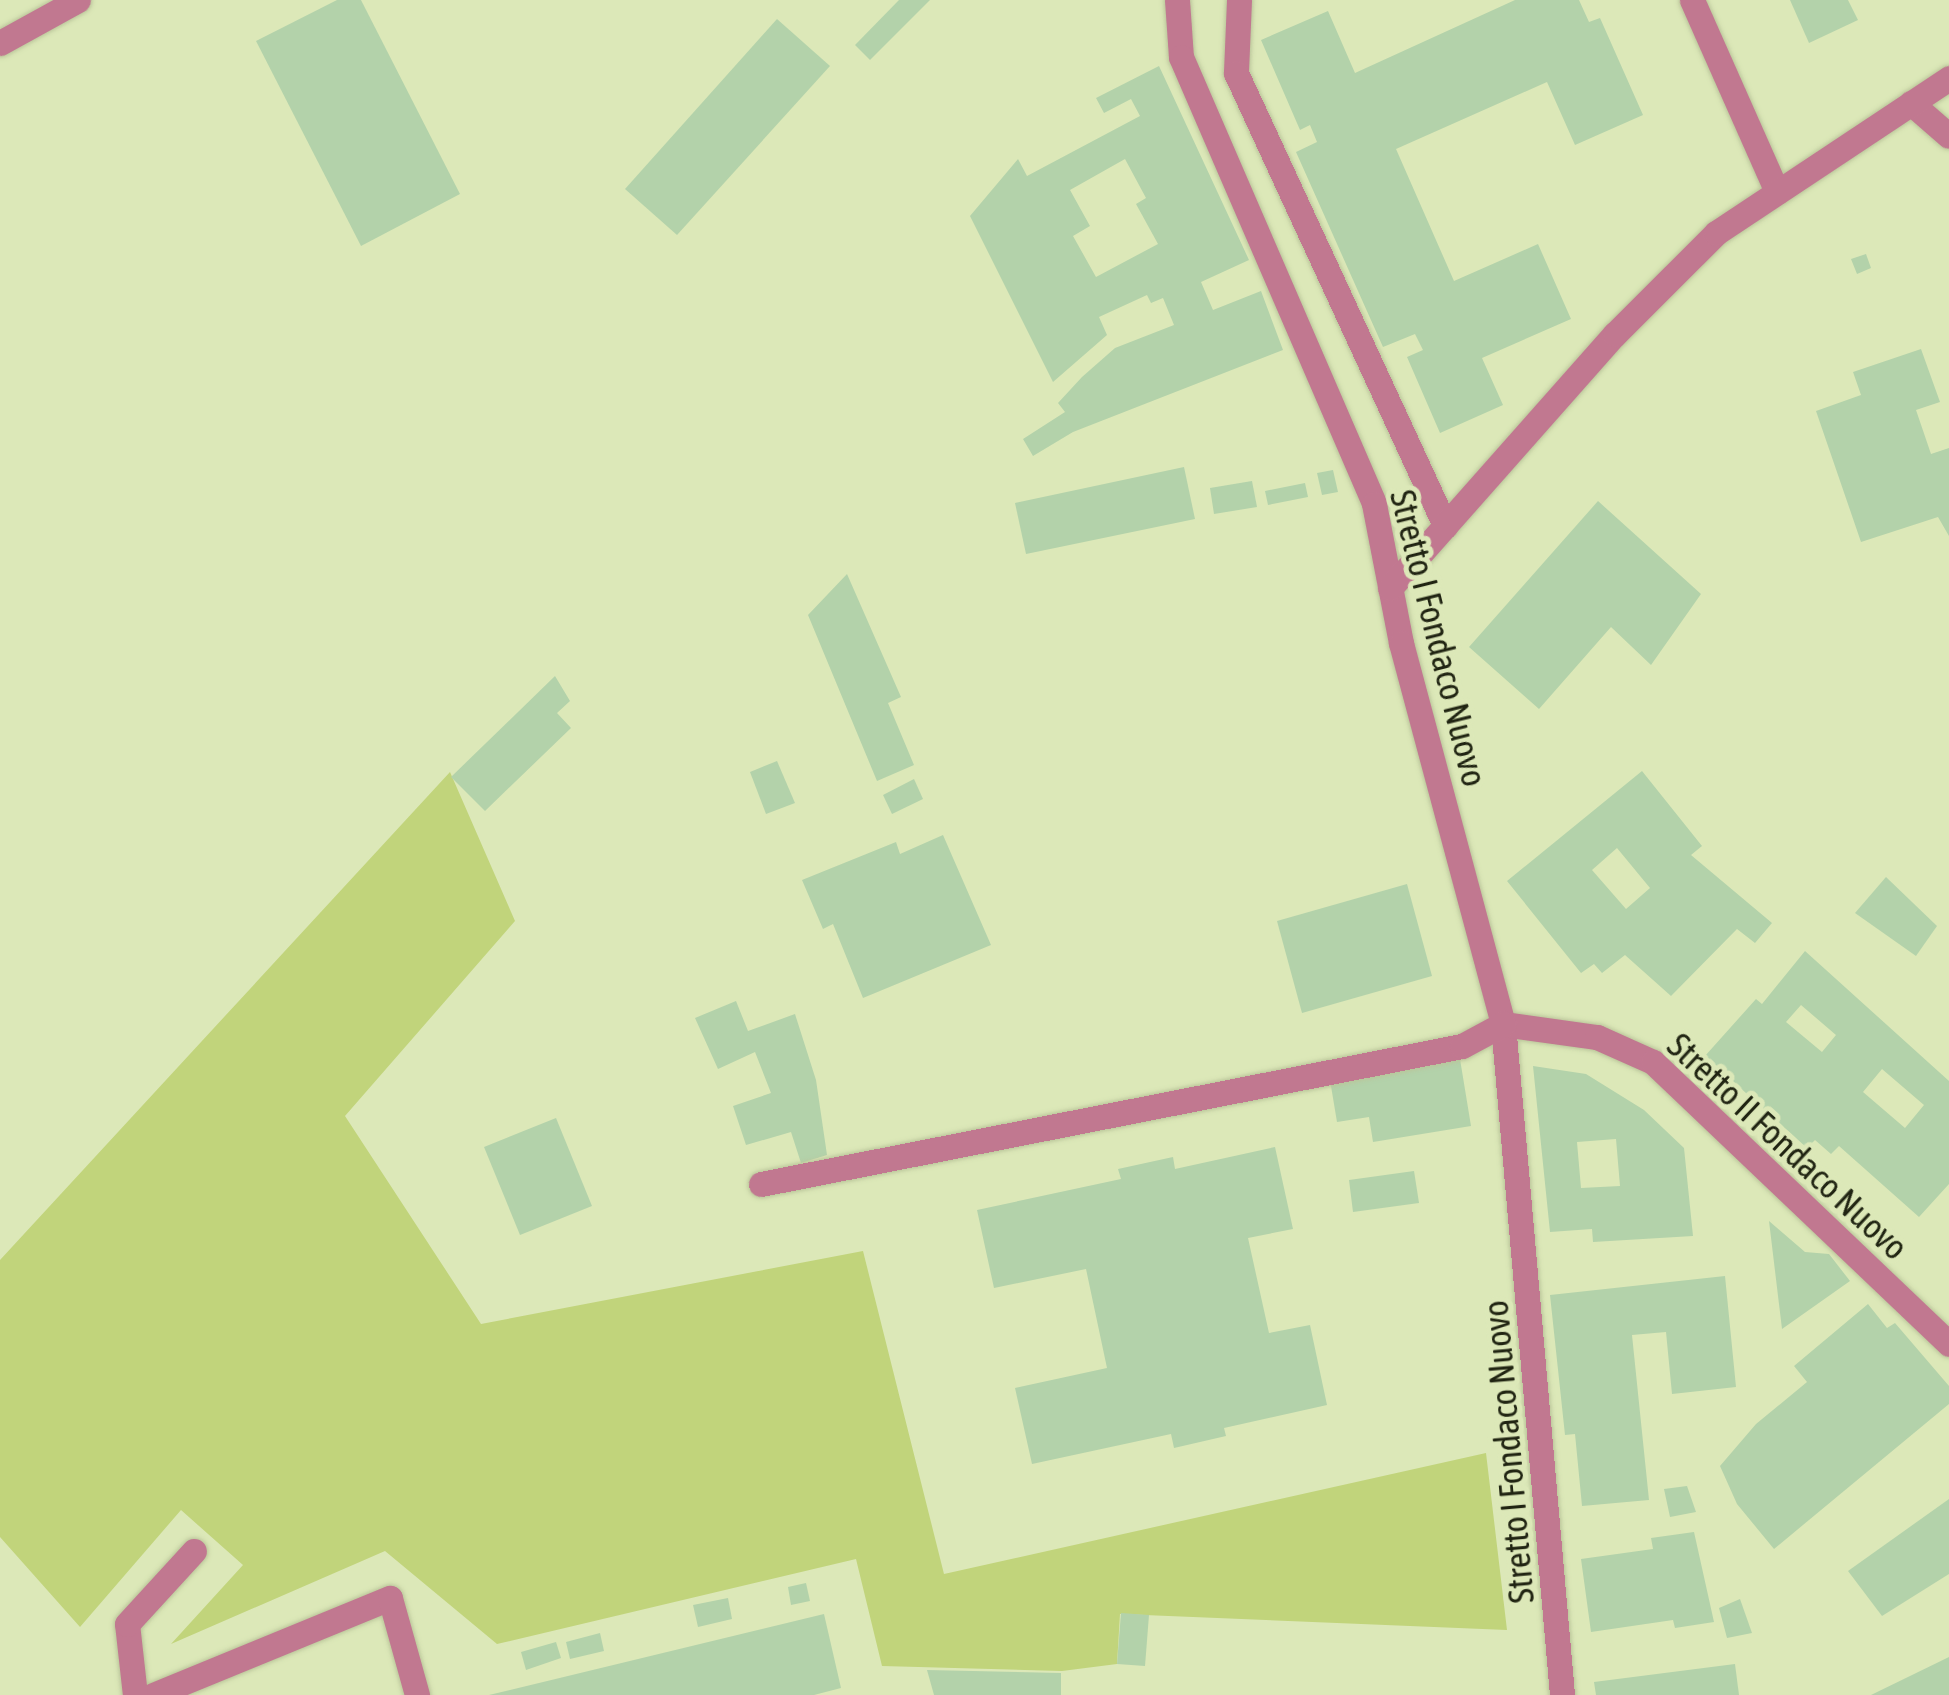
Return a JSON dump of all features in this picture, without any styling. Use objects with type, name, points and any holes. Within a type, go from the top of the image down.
[{"type":"street","points":[[0,43],[78,0]]},
{"type":"street","name":"Stretto I Fondaco Nuovo","points":[[1177,0],[1181,57],[1374,504],[1390,588],[1503,1024],[1562,1695]]},
{"type":"street","points":[[1239,0],[1236,73],[1445,526]]},
{"type":"street","points":[[1692,0],[1777,192]]},
{"type":"street","points":[[1390,588],[1668,280],[1716,233],[1949,78]]},
{"type":"street","points":[[1911,103],[1949,136]]},
{"type":"street","points":[[761,1184],[1462,1046],[1503,1024]]},
{"type":"street","name":"Stretto II Fondaco Nuovo","points":[[1503,1024],[1597,1037],[1653,1062],[1949,1344]]},
{"type":"street","points":[[136,1695],[127,1624],[194,1552]]},
{"type":"street","points":[[154,1695],[390,1598],[417,1695]]},
{"type":"green space","points":[[450,772],[515,921],[345,1116],[481,1324],[863,1251],[944,1574],[1486,1453],[1507,1630],[1120,1614],[1117,1664],[1062,1671],[882,1666],[856,1559],[497,1644],[385,1551],[171,1644],[243,1565],[181,1510],[80,1627],[0,1537],[0,1260]]},
{"type":"building","points":[[337,0],[361,0],[460,194],[361,246],[256,41]]},
{"type":"building","points":[[899,0],[930,0],[870,60],[855,45]]},
{"type":"building","points":[[1515,0],[1579,0],[1589,22],[1600,18],[1643,115],[1575,145],[1547,82],[1396,149],[1454,281],[1538,244],[1571,319],[1482,358],[1503,405],[1440,433],[1407,357],[1423,350],[1415,334],[1383,347],[1296,152],[1317,142],[1310,125],[1300,130],[1261,40],[1328,11],[1355,73]]},
{"type":"building","points":[[1790,0],[1848,0],[1858,20],[1809,43]]},
{"type":"building","points":[[777,19],[830,66],[677,235],[625,189]]},
{"type":"building","points":[[1159,66],[1249,260],[1201,282],[1213,310],[1261,291],[1283,350],[1073,432],[1033,456],[1023,439],[1065,412],[1058,403],[1082,377],[1115,348],[1174,325],[1163,298],[1151,303],[1147,295],[1099,317],[1107,335],[1053,382],[970,216],[1018,159],[1027,176],[1140,116],[1131,99],[1104,113],[1096,98]],"holes":[[[1125,159],[1146,198],[1136,204],[1158,244],[1096,277],[1073,236],[1090,226],[1070,190]]]},
{"type":"building","points":[[1866,254],[1871,268],[1857,274],[1851,259]]},
{"type":"building","points":[[1921,349],[1940,402],[1916,410],[1931,454],[1949,448],[1949,536],[1938,517],[1861,542],[1816,411],[1861,395],[1853,372]]},
{"type":"building","points":[[1184,467],[1195,519],[1026,554],[1015,503]]},
{"type":"building","points":[[1333,470],[1338,492],[1322,495],[1317,473]]},
{"type":"building","points":[[1252,481],[1257,507],[1214,514],[1210,488]]},
{"type":"building","points":[[1305,483],[1308,497],[1268,505],[1265,491]]},
{"type":"building","points":[[1598,501],[1701,594],[1651,665],[1611,627],[1539,709],[1469,647]]},
{"type":"building","points":[[847,574],[901,697],[888,703],[914,765],[877,781],[808,615]]},
{"type":"building","points":[[555,676],[570,701],[557,713],[571,728],[485,811],[451,777]]},
{"type":"building","points":[[777,761],[795,803],[766,814],[750,772]]},
{"type":"building","points":[[1642,771],[1702,846],[1691,855],[1772,923],[1755,943],[1737,929],[1671,996],[1625,955],[1602,973],[1594,964],[1581,973],[1507,881]],"holes":[[[1617,848],[1650,888],[1626,909],[1592,870]]]},
{"type":"building","points":[[914,779],[923,799],[892,814],[883,795]]},
{"type":"building","points":[[943,835],[991,945],[863,998],[833,924],[823,929],[802,880],[896,842],[900,854]]},
{"type":"building","points":[[1886,877],[1937,926],[1916,956],[1855,913]]},
{"type":"building","points":[[1407,884],[1432,976],[1302,1013],[1277,921]]},
{"type":"building","points":[[1805,951],[1949,1081],[1949,1184],[1919,1217],[1839,1146],[1831,1154],[1815,1140],[1807,1148],[1705,1056],[1756,999],[1762,1004]],"holes":[[[1801,1005],[1836,1035],[1822,1052],[1786,1022]],[[1882,1069],[1924,1105],[1905,1128],[1863,1092]]]},
{"type":"building","points":[[736,1001],[748,1031],[795,1014],[816,1080],[827,1155],[801,1163],[791,1132],[746,1145],[733,1106],[771,1093],[755,1052],[718,1069],[695,1018]]},
{"type":"building","points":[[1460,1059],[1471,1126],[1373,1142],[1369,1117],[1337,1122],[1330,1080]]},
{"type":"building","points":[[1533,1066],[1586,1074],[1644,1110],[1684,1148],[1693,1236],[1593,1242],[1592,1229],[1550,1232]],"holes":[[[1616,1139],[1620,1186],[1581,1188],[1577,1142]]]},
{"type":"building","points":[[556,1118],[592,1206],[520,1235],[484,1147]]},
{"type":"building","points":[[1275,1147],[1293,1229],[1248,1238],[1269,1333],[1310,1325],[1327,1405],[1224,1428],[1226,1436],[1174,1448],[1171,1434],[1032,1464],[1015,1388],[1107,1368],[1086,1269],[994,1288],[977,1210],[1121,1179],[1118,1169],[1173,1157],[1175,1169]]},
{"type":"building","points":[[1414,1171],[1419,1203],[1353,1212],[1349,1180]]},
{"type":"building","points":[[1769,1221],[1805,1252],[1829,1254],[1850,1281],[1782,1329]]},
{"type":"building","points":[[1725,1276],[1736,1387],[1672,1394],[1666,1332],[1632,1335],[1649,1500],[1582,1506],[1575,1434],[1565,1435],[1550,1295]]},
{"type":"building","points":[[1868,1304],[1887,1328],[1895,1323],[1949,1386],[1949,1404],[1774,1549],[1737,1504],[1720,1466],[1756,1424],[1807,1382],[1794,1366]]},
{"type":"building","points":[[1687,1486],[1696,1512],[1670,1517],[1664,1489]]},
{"type":"building","points":[[1949,1499],[1949,1574],[1882,1616],[1848,1571]]},
{"type":"building","points":[[1694,1532],[1714,1622],[1675,1628],[1673,1620],[1591,1632],[1581,1559],[1653,1549],[1651,1538]]},
{"type":"building","points":[[806,1583],[810,1601],[791,1605],[788,1587]]},
{"type":"building","points":[[728,1598],[732,1619],[698,1627],[693,1605]]},
{"type":"building","points":[[1740,1599],[1752,1633],[1727,1638],[1719,1608]]},
{"type":"building","points":[[1121,1613],[1149,1615],[1145,1666],[1117,1664]]},
{"type":"building","points":[[824,1614],[841,1688],[814,1695],[489,1695]]},
{"type":"building","points":[[600,1633],[604,1651],[570,1659],[566,1642]]},
{"type":"building","points":[[556,1642],[561,1658],[526,1670],[521,1652]]},
{"type":"building","points":[[1949,1657],[1949,1695],[1871,1695]]},
{"type":"building","points":[[1735,1664],[1739,1695],[1596,1695],[1594,1682]]},
{"type":"building","points":[[927,1670],[1061,1673],[1061,1695],[934,1695]]}]
